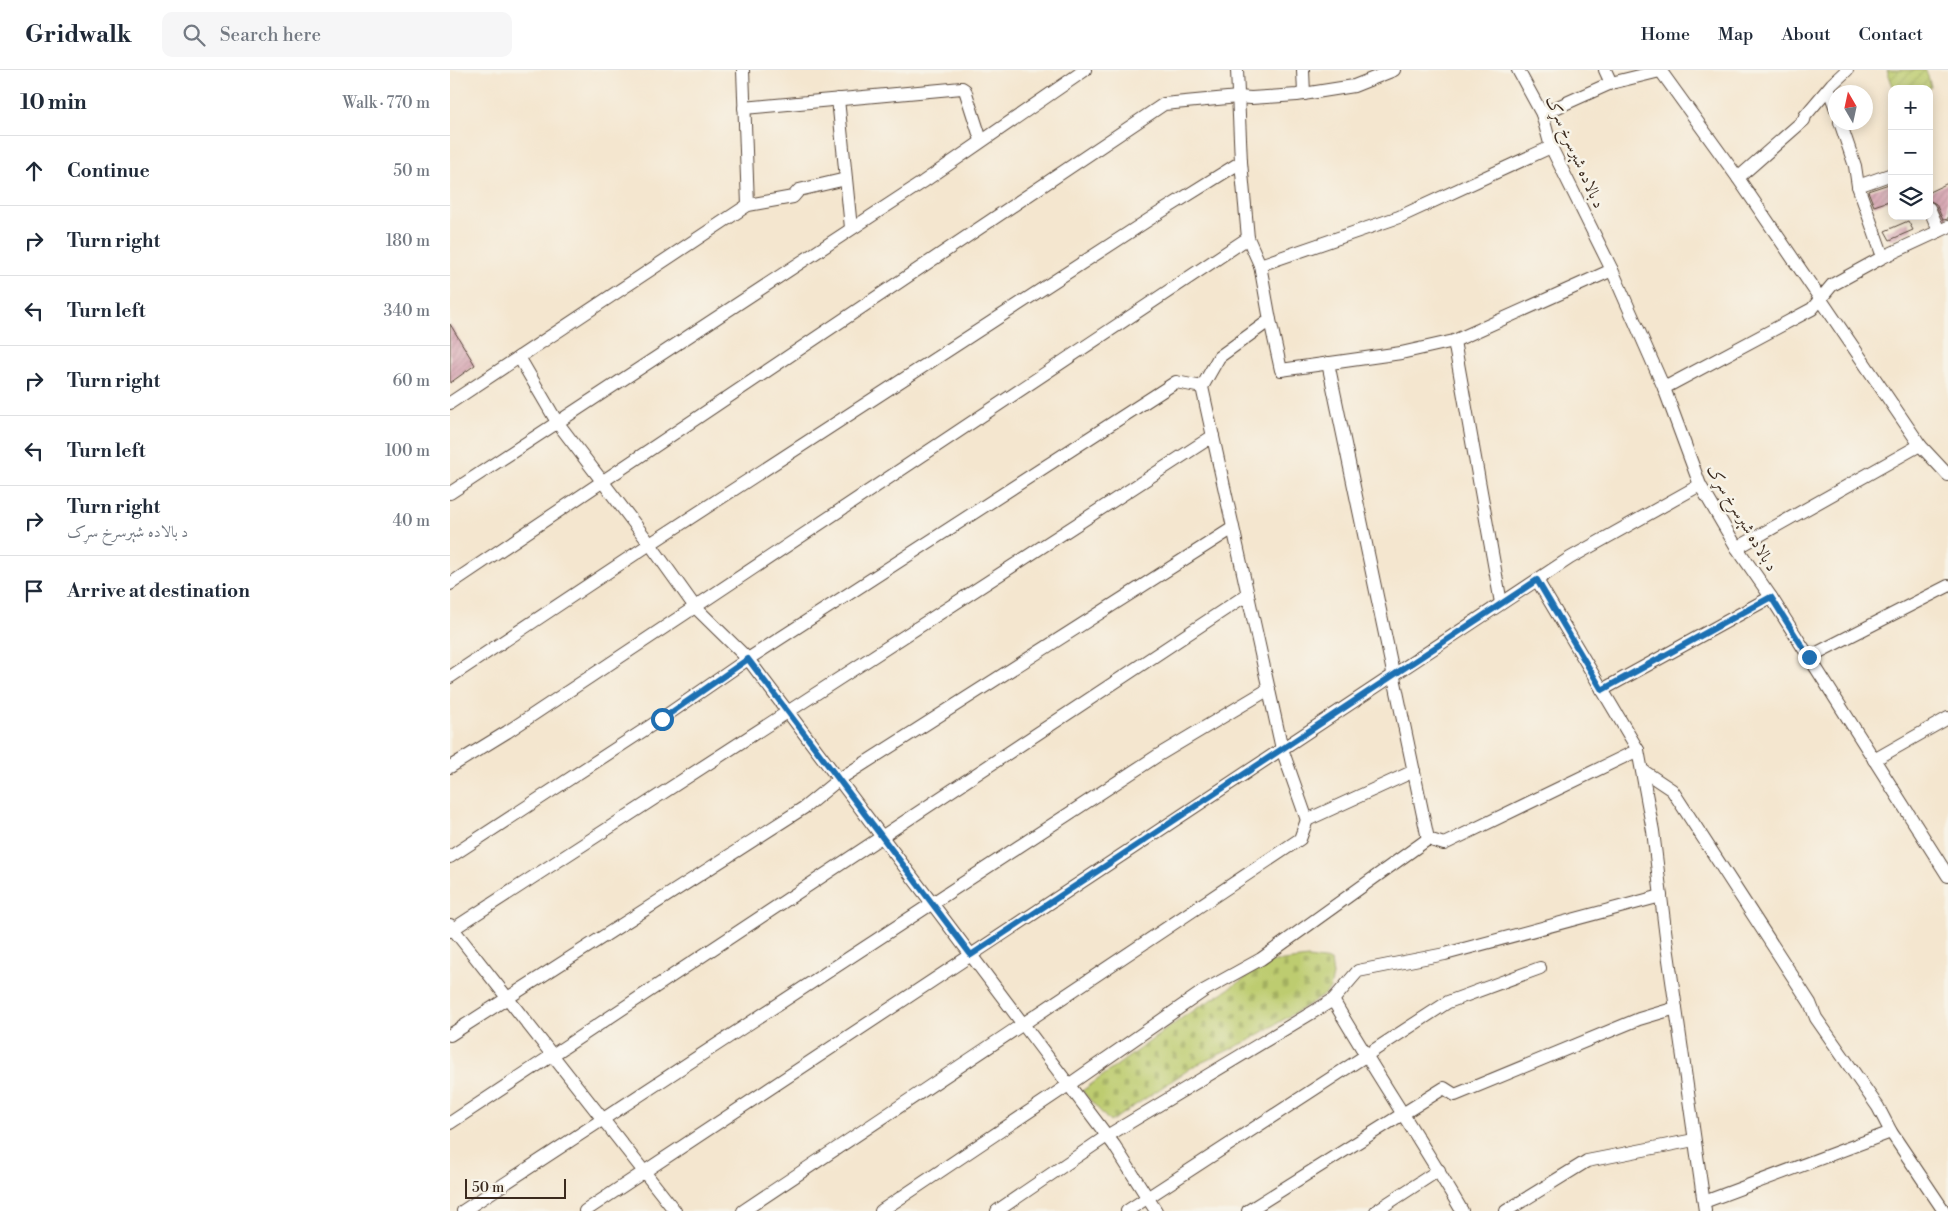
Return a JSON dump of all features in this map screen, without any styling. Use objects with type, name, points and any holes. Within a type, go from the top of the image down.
[{"type":"street","points":[[743,70],[748,205]]},
{"type":"street","points":[[450,493],[923,182],[981,140],[1085,70]]},
{"type":"street","points":[[1237,70],[1241,162],[1248,238],[1260,265],[1280,370],[1401,353],[1454,341],[1612,270]]},
{"type":"street","points":[[1303,70],[1304,94]]},
{"type":"street","points":[[450,584],[1164,104],[1238,97],[1251,98],[1304,94],[1354,86],[1394,70]]},
{"type":"street","name":"د بالاده شېرسرخ سړک","points":[[1518,70],[1542,114],[1551,147],[1612,270],[1664,388],[1700,485],[1737,548],[1771,597],[1948,874]]},
{"type":"street","points":[[1605,70],[1611,83]]},
{"type":"street","points":[[1542,114],[1611,83],[1660,70],[1738,178],[1920,445],[1948,475]]},
{"type":"street","points":[[1832,85],[1847,70]]},
{"type":"street","points":[[744,108],[962,88],[965,90],[981,140]]},
{"type":"street","points":[[1738,178],[1804,120],[1805,116],[1828,91]]},
{"type":"street","points":[[838,99],[851,228]]},
{"type":"street","points":[[1843,130],[1855,166],[1858,186],[1884,257]]},
{"type":"street","points":[[1260,265],[1400,217],[1551,147]]},
{"type":"street","points":[[450,677],[650,544],[1156,215],[1241,162]]},
{"type":"street","points":[[1858,186],[1889,175]]},
{"type":"street","points":[[450,403],[748,205],[794,197],[798,190],[846,179]]},
{"type":"street","points":[[1664,388],[1812,309],[1832,285],[1884,257],[1943,229],[1933,214]]},
{"type":"street","points":[[450,767],[507,732],[695,608],[1248,238]]},
{"type":"street","points":[[743,1211],[1300,839],[1307,820],[1282,749],[1202,386],[1219,357],[1270,320]]},
{"type":"street","points":[[1454,341],[1501,603]]},
{"type":"street","points":[[519,357],[556,422],[650,544],[695,608],[748,659],[788,711],[1107,1136],[1156,1211]]},
{"type":"street","points":[[1328,363],[1428,839]]},
{"type":"street","points":[[450,857],[662,719],[748,659],[1176,382],[1202,386]]},
{"type":"street","points":[[675,1211],[451,928],[1212,436]]},
{"type":"street","points":[[1737,548],[1920,445]]},
{"type":"street","points":[[585,1211],[1570,558],[1700,485]]},
{"type":"street","points":[[450,1035],[805,807],[838,780],[1233,528]]},
{"type":"street","points":[[1537,580],[1638,750],[1653,831],[1694,1140],[1705,1206],[1891,1132]]},
{"type":"street","points":[[1809,657],[1948,586]]},
{"type":"street","points":[[450,1123],[1248,594]]},
{"type":"street","points":[[1602,690],[1771,597]]},
{"type":"street","points":[[463,1211],[1157,756],[1269,689]]},
{"type":"street","points":[[1874,760],[1948,718]]},
{"type":"street","points":[[1428,839],[1444,844],[1638,750]]},
{"type":"street","points":[[1642,770],[1672,790],[1810,1003],[1816,1018],[1878,1107],[1891,1132],[1944,1211]]},
{"type":"street","points":[[1307,820],[1414,771]]},
{"type":"street","points":[[880,1211],[1069,1085],[1204,990],[1261,958],[1428,839]]},
{"type":"street","points":[[997,1211],[1107,1136],[1333,1000],[1358,971],[1445,954],[1661,896]]},
{"type":"street","points":[[1127,1211],[1448,1002],[1540,968]]},
{"type":"street","points":[[1333,1000],[1365,1056],[1462,1211]]},
{"type":"street","points":[[1248,1211],[1444,1088],[1455,1095],[1639,1019],[1676,1008]]},
{"type":"street","points":[[1506,1211],[1587,1161],[1694,1140]]},
{"type":"street","points":[[1376,1211],[1438,1170]]},
{"type":"green space","points":[[1887,70],[1926,70],[1930,85],[1893,85]]},
{"type":"green space","points":[[1308,958],[1331,961],[1333,976],[1330,989],[1321,997],[1248,1041],[1194,1066],[1110,1122],[1082,1091],[1186,1015],[1267,963]]},
{"type":"building","points":[[1948,183],[1948,219],[1943,220],[1936,204],[1933,202],[1933,190]]},
{"type":"building","points":[[1888,184],[1888,201],[1874,206],[1868,191]]},
{"type":"building","points":[[1908,221],[1913,230],[1890,240],[1885,231]]},
{"type":"building","points":[[450,324],[475,365],[450,383]]},
{"type":"route","points":[[662,719],[748,659],[971,955],[1537,580],[1602,690],[1771,597],[1809,657]]}]
